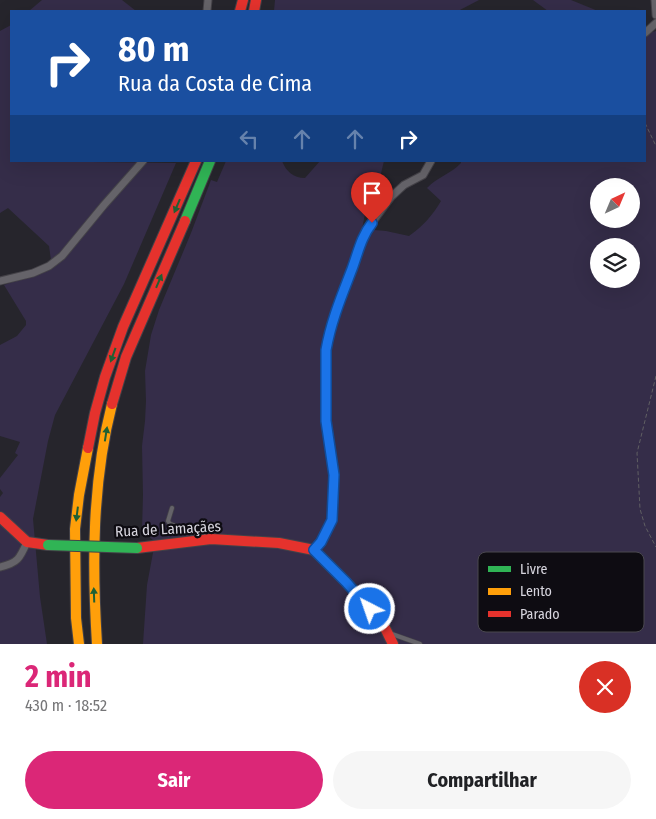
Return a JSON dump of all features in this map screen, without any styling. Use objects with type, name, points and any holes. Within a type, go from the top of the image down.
[{"type":"main road","points":[[79,644],[76,618],[75,529],[79,496],[95,412],[123,327],[171,222],[196,162]]},
{"type":"main road","points":[[97,644],[93,563],[94,524],[109,418],[119,380],[143,317],[210,162]]},
{"type":"main road","points":[[0,517],[26,542]]},
{"type":"main road","name":"Rua de Lamaçães","points":[[26,542],[48,545],[137,548],[211,539],[279,543],[314,550]]},
{"type":"main road","points":[[314,550],[382,622],[393,644]]},
{"type":"street","points":[[655,0],[656,15]]},
{"type":"street","points":[[646,32],[656,24]]},
{"type":"street","points":[[0,281],[33,273],[49,266],[62,256],[142,162]]},
{"type":"street","points":[[314,550],[321,542],[332,520],[334,475],[326,421],[326,350],[332,322],[365,232],[391,197],[404,184],[423,175],[430,162]]},
{"type":"street","points":[[0,567],[10,565],[21,558],[26,542]]},
{"type":"lane","points":[[172,508],[168,517],[170,524],[211,539]]},
{"type":"lane","points":[[389,633],[420,644]]},
{"type":"path","points":[[646,125],[656,146]]},
{"type":"path","points":[[656,376],[637,453],[640,509],[645,526],[656,547]]},
{"type":"shaded area","points":[[42,0],[122,0],[135,10],[30,10]]},
{"type":"shaded area","points":[[275,0],[479,0],[460,10],[274,10]]},
{"type":"shaded area","points":[[533,0],[571,0],[596,10],[547,10]]},
{"type":"shaded area","points":[[10,26],[10,162],[176,163],[124,284],[55,415],[48,441],[33,519],[40,597],[47,644],[0,644],[0,497],[3,493],[0,489],[0,478],[18,455],[15,453],[20,442],[0,436],[0,345],[17,336],[26,325],[26,321],[4,285],[36,273],[51,260],[49,246],[8,208],[0,213],[0,31]]},
{"type":"shaded area","points":[[656,31],[656,644],[143,644],[147,585],[155,542],[142,530],[142,446],[146,401],[145,371],[151,335],[159,310],[211,180],[217,182],[226,162],[283,162],[291,173],[297,177],[305,178],[319,162],[384,162],[376,194],[365,214],[362,229],[386,231],[409,236],[427,220],[441,201],[427,188],[457,167],[461,162],[646,162],[646,34]]},
{"type":"traffic: fast","points":[[185,221],[210,162]]},
{"type":"traffic: fast","points":[[48,545],[137,548]]},
{"type":"traffic: slow","points":[[97,644],[94,584],[95,523],[105,433],[112,404]]},
{"type":"traffic: slow","points":[[79,644],[76,618],[75,529],[88,448]]},
{"type":"traffic: jam","points":[[240,10],[243,0]]},
{"type":"traffic: jam","points":[[254,10],[256,0]]},
{"type":"traffic: jam","points":[[88,448],[105,377],[123,327],[196,162]]},
{"type":"traffic: jam","points":[[112,404],[126,357],[185,221]]},
{"type":"traffic: jam","points":[[0,517],[27,542],[48,545]]},
{"type":"traffic: jam","points":[[137,548],[211,539],[279,543],[314,550],[382,622],[393,644]]},
{"type":"route","points":[[370,609],[314,550],[321,542],[332,520],[334,475],[326,421],[326,350],[332,322],[340,304],[359,245],[372,223]]}]
